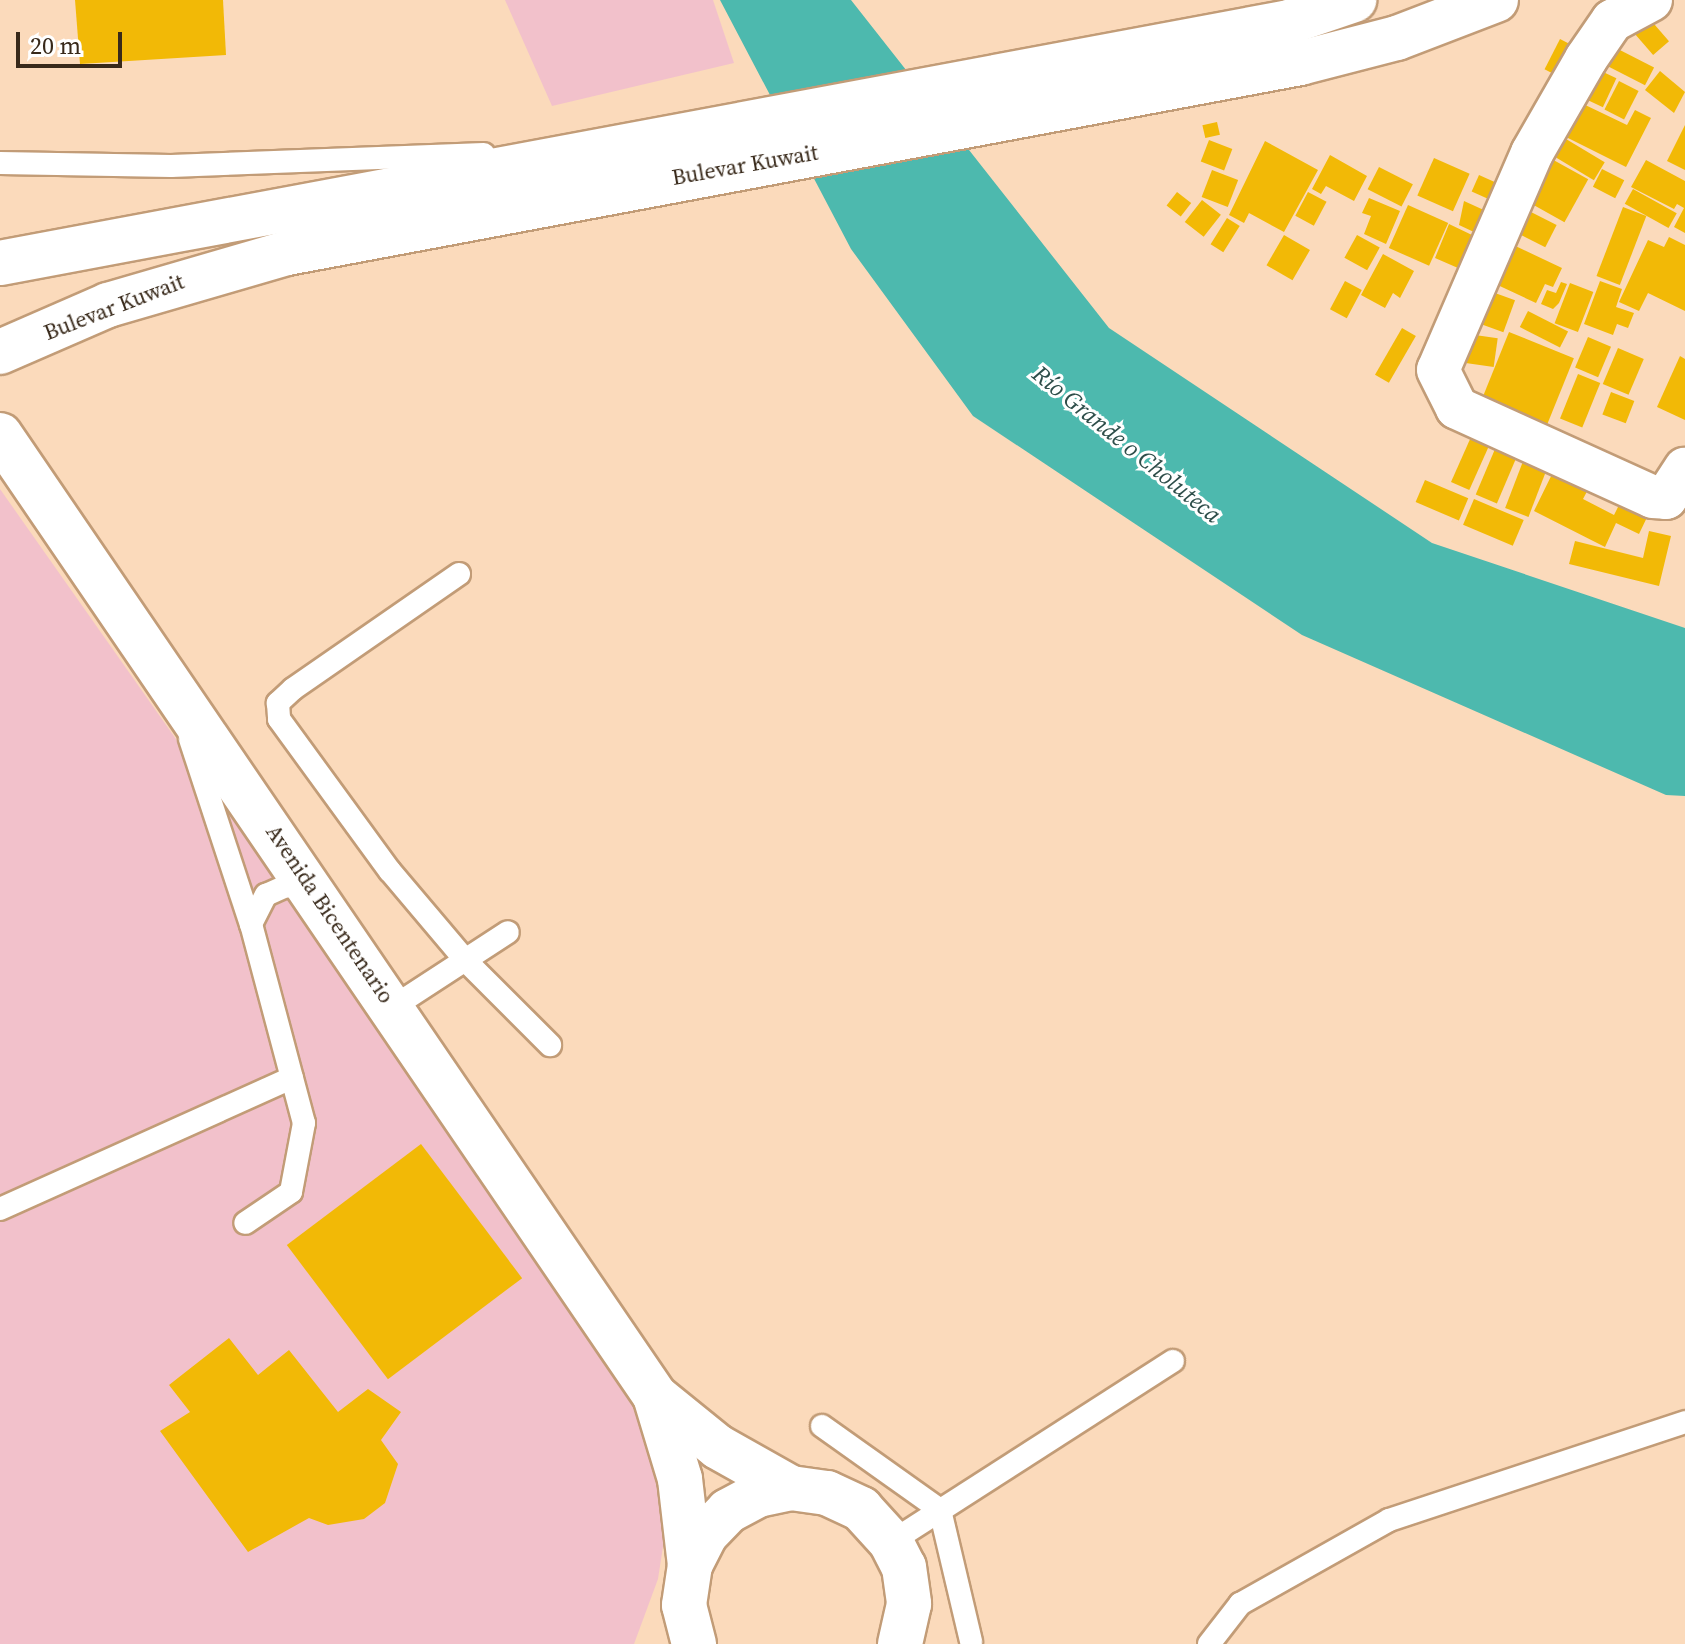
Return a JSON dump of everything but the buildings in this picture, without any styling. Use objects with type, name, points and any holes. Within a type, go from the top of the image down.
[{"type":"main road","name":"Bulevar Kuwait","points":[[0,352],[190,277],[652,160],[1134,48],[1289,22],[1354,0]]},
{"type":"main road","name":"Bulevar Kuwait","points":[[0,263],[597,150],[652,160],[1149,94],[1397,38],[1496,0]]},
{"type":"main road","name":"Avenida Bicentenario","points":[[0,435],[318,895],[655,1396],[718,1447],[791,1488]]},
{"type":"main road","name":"Avenida Bicentenario","points":[[655,1396],[680,1479],[684,1615]]},
{"type":"main road","points":[[684,1615],[705,1535],[728,1511],[758,1495],[791,1488],[827,1493],[861,1509],[891,1542],[904,1567],[909,1604],[902,1643]]},
{"type":"street","points":[[1651,0],[1612,21],[1586,59],[1532,153],[1438,370],[1457,408],[1653,497],[1666,498],[1685,469]]},
{"type":"lane","points":[[0,163],[171,166],[597,150]]},
{"type":"lane","points":[[459,574],[278,703],[279,719],[390,871],[466,961],[550,1045]]},
{"type":"lane","points":[[172,684],[251,924],[304,1123],[291,1192],[245,1223]]},
{"type":"lane","points":[[251,924],[259,903],[276,889],[298,886],[318,895]]},
{"type":"lane","points":[[393,1007],[508,932]]},
{"type":"lane","points":[[0,1209],[292,1078]]},
{"type":"lane","points":[[891,1542],[1173,1361]]},
{"type":"lane","points":[[1209,1644],[1240,1604],[1389,1520],[1685,1422]]},
{"type":"lane","points":[[822,1426],[940,1510],[971,1641]]},
{"type":"shaded area","points":[[505,0],[713,0],[734,63],[552,106]]},
{"type":"shaded area","points":[[0,489],[632,1387],[657,1447],[666,1527],[658,1579],[634,1644],[0,1644]]},
{"type":"water","name":"Río Grande o Choluteca","points":[[720,0],[851,0],[1109,328],[1432,543],[1685,628],[1685,796],[1666,795],[1302,635],[973,416],[851,249]]}]
